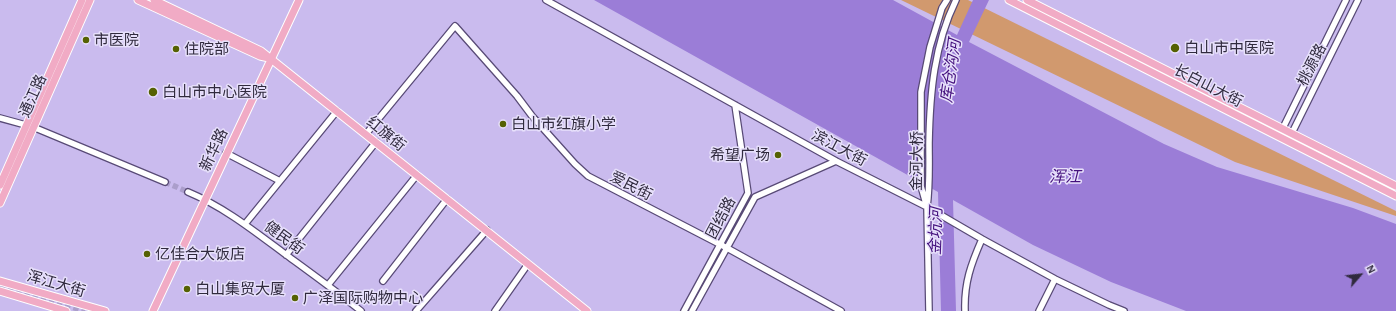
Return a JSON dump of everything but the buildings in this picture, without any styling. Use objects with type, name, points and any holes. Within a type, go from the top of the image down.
[{"type":"main road","name":"通江路","points":[[0,203],[82,0]]},
{"type":"main road","name":"通江路","points":[[0,185],[90,0]]},
{"type":"main road","points":[[138,0],[260,56],[271,59]]},
{"type":"main road","name":"红旗街","points":[[154,0],[261,51],[588,311]]},
{"type":"main road","name":"新华路","points":[[153,311],[299,0]]},
{"type":"main road","name":"长白山大街","points":[[1009,0],[1396,196]]},
{"type":"main road","name":"长白山大街","points":[[1027,0],[1292,132],[1396,186]]},
{"type":"main road","name":"浑江大街","points":[[0,281],[105,311]]},
{"type":"main road","name":"浑江大街","points":[[0,291],[66,311]]},
{"type":"street","name":"滨江大街","points":[[546,0],[836,161],[927,206],[982,239],[1055,278],[1124,311]]},
{"type":"street","name":"金河大桥","points":[[927,206],[921,186],[921,92],[930,47],[942,8],[947,0]]},
{"type":"street","name":"金河大桥","points":[[927,206],[929,193],[929,127],[932,84],[936,56],[956,0]]},
{"type":"street","name":"桃源路","points":[[1279,136],[1346,0]]},
{"type":"street","name":"桃源路","points":[[1288,141],[1358,0]]},
{"type":"street","name":"爱民街","points":[[366,134],[455,26],[517,96],[532,116],[575,164],[588,176],[727,248],[841,311]]},
{"type":"street","name":"团结路","points":[[684,311],[748,193],[735,104]]},
{"type":"street","points":[[245,224],[337,111]]},
{"type":"street","points":[[0,118],[30,126],[165,182]]},
{"type":"street","points":[[286,255],[376,142]]},
{"type":"street","points":[[226,153],[280,181]]},
{"type":"street","name":"团结路","points":[[692,311],[755,197],[836,161]]},
{"type":"street","points":[[328,285],[417,175]]},
{"type":"street","name":"健民街","points":[[188,192],[205,199],[245,224],[361,311]]},
{"type":"street","points":[[748,193],[755,197]]},
{"type":"street","points":[[383,281],[447,199]]},
{"type":"street","points":[[927,206],[929,311]]},
{"type":"street","points":[[416,311],[486,230]]},
{"type":"street","points":[[964,311],[967,277],[982,239]]},
{"type":"street","points":[[495,311],[528,264]]},
{"type":"street","points":[[1039,311],[1055,278]]},
{"type":"shaded area","points":[[901,0],[968,0],[1396,211],[1396,216],[1235,162]]},
{"type":"water","name":"浑江","points":[[594,0],[893,0],[957,35],[973,0],[989,0],[969,42],[1164,144],[1217,167],[1353,208],[1396,224],[1396,311],[1186,311],[1111,282],[1033,245],[953,200],[956,311],[941,311],[938,192]]},
{"type":"tunnel","points":[[165,182],[188,192]]},
{"type":"tunnel","points":[[0,286],[85,311]]},
{"type":"place","name":"市医院","points":[[86,40]]},
{"type":"place","name":"白山市中医院","points":[[1175,48]]},
{"type":"place","name":"住院部","points":[[176,49]]},
{"type":"place","name":"白山市中心医院","points":[[153,92]]},
{"type":"place","name":"白山市红旗小学","points":[[503,124]]},
{"type":"place","name":"希望广场","points":[[778,155]]},
{"type":"place","name":"亿佳合大饭店","points":[[147,254]]},
{"type":"place","name":"白山集贸大厦","points":[[187,289]]},
{"type":"place","name":"广泽国际购物中心","points":[[295,298]]},
{"type":"water label","name":"库仓沟河","points":[[951,71]]},
{"type":"water label","name":"金坑河","points":[[936,231]]}]
